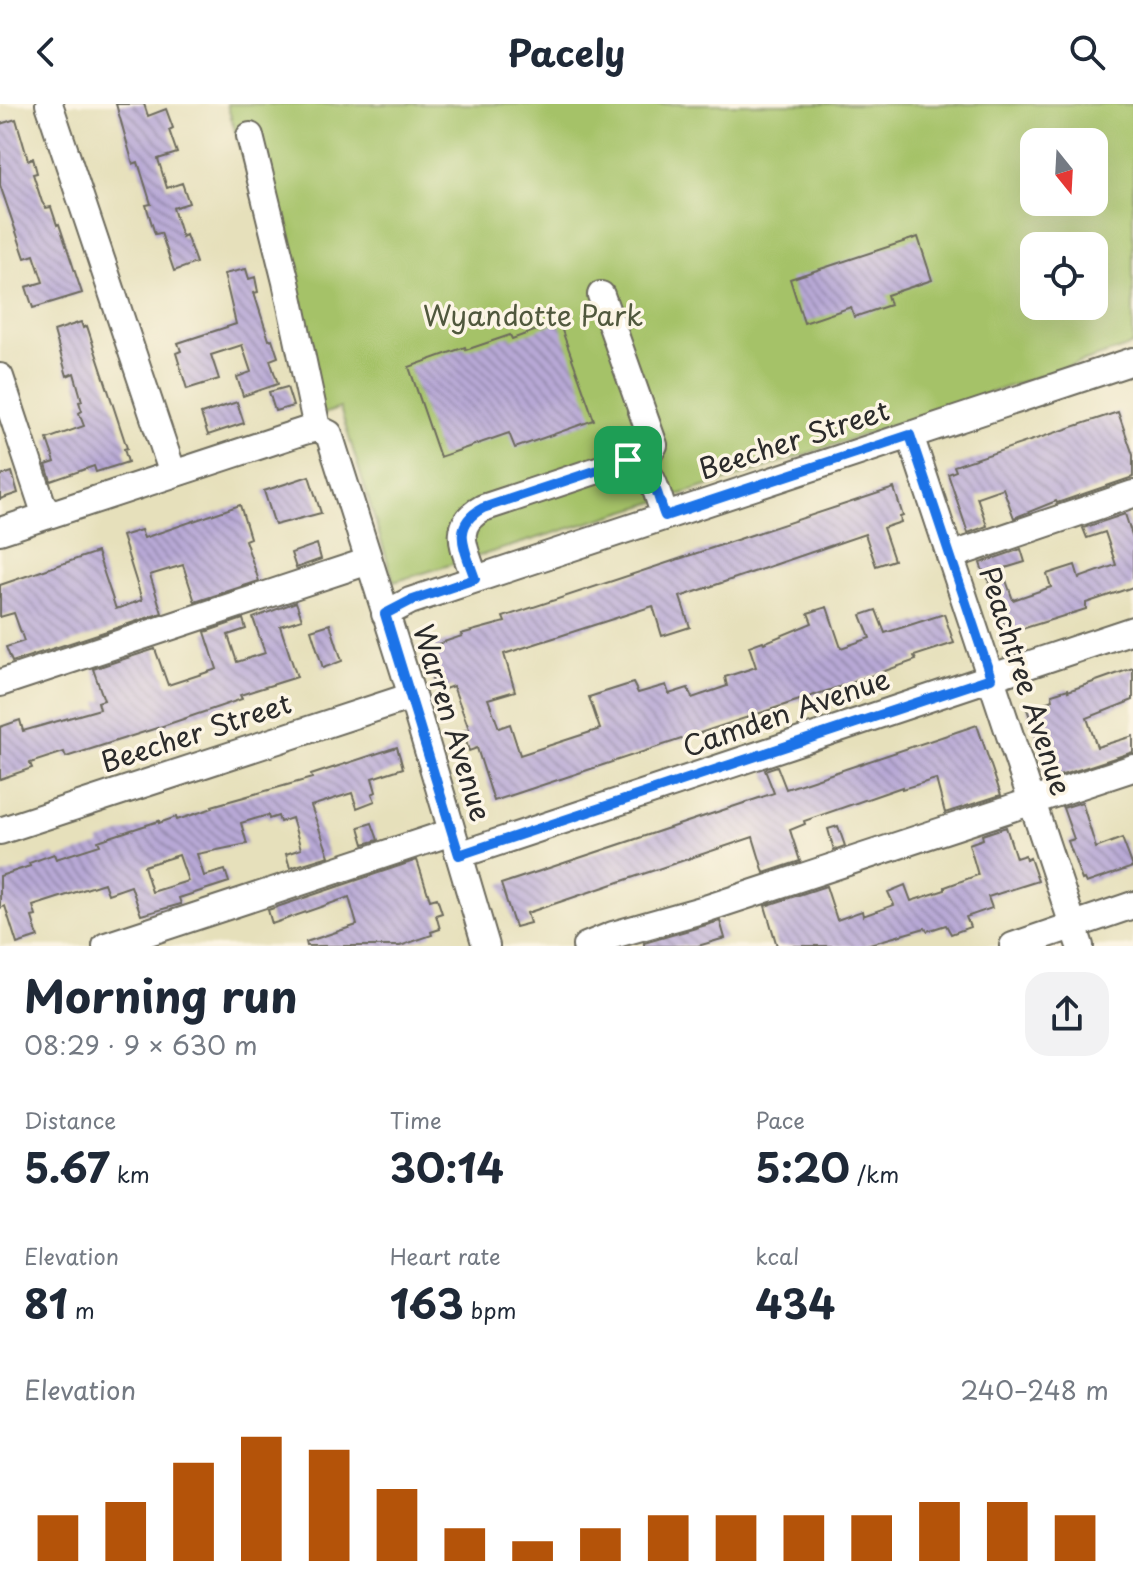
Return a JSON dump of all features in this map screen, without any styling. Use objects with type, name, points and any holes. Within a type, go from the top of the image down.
[{"type":"street","points":[[49,104],[173,474]]},
{"type":"street","name":"Warren Avenue","points":[[250,136],[320,429],[331,439],[486,946]]},
{"type":"street","points":[[601,295],[654,445],[642,465]]},
{"type":"street","name":"Beecher Street","points":[[385,614],[410,601],[475,579],[1133,361]]},
{"type":"street","points":[[0,377],[46,516]]},
{"type":"street","points":[[0,531],[320,429]]},
{"type":"street","name":"Peachtree Avenue","points":[[910,435],[1076,936]]},
{"type":"street","points":[[475,579],[462,536],[463,526],[471,514],[483,508],[628,460],[642,465],[651,479],[665,516]]},
{"type":"street","points":[[950,556],[1133,494]]},
{"type":"street","points":[[0,683],[369,561]]},
{"type":"street","name":"Camden Avenue","points":[[106,946],[455,844],[991,678],[1133,630]]},
{"type":"street","name":"Beecher Street","points":[[0,831],[412,696]]},
{"type":"street","points":[[586,946],[1133,768]]},
{"type":"street","points":[[1013,946],[1076,936],[1133,905]]},
{"type":"green space","name":"Wyandotte Park","points":[[227,104],[1133,104],[1133,345],[734,478],[394,582],[340,408],[321,415]]},
{"type":"building","points":[[116,104],[144,104],[148,116],[166,109],[177,153],[158,159],[167,188],[182,183],[189,203],[173,208],[182,237],[186,235],[196,263],[174,271],[161,233],[155,234],[146,205],[151,204],[138,162],[133,164]]},
{"type":"building","points":[[16,119],[28,160],[33,158],[37,173],[33,174],[42,202],[46,208],[51,207],[59,224],[82,293],[33,308],[26,287],[43,282],[34,255],[25,258],[0,185],[0,124]]},
{"type":"building","points":[[918,237],[932,280],[887,295],[890,305],[854,317],[851,307],[804,323],[790,279]]},
{"type":"building","points":[[246,269],[249,279],[255,277],[258,292],[254,293],[269,340],[272,339],[278,357],[270,360],[278,384],[243,396],[237,377],[251,372],[242,345],[211,355],[219,379],[187,389],[176,353],[181,351],[178,343],[236,324],[224,274]]},
{"type":"building","points":[[81,322],[83,328],[87,326],[127,448],[124,449],[128,462],[96,472],[94,466],[51,481],[46,465],[55,462],[47,439],[84,426],[79,413],[82,411],[79,402],[82,401],[74,373],[67,376],[54,331]]},
{"type":"building","points":[[559,322],[594,420],[515,448],[509,433],[440,457],[409,367],[465,347],[466,350],[510,335],[512,339]]},
{"type":"building","points":[[287,387],[293,406],[275,411],[269,392]]},
{"type":"building","points":[[237,402],[244,423],[208,435],[201,414]]},
{"type":"building","points":[[1118,412],[1133,455],[1133,477],[1014,518],[1003,488],[977,497],[987,526],[968,533],[948,474],[956,471],[954,466]]},
{"type":"building","points":[[12,472],[18,493],[0,499],[0,476]]},
{"type":"building","points":[[309,476],[321,513],[275,525],[264,491]]},
{"type":"building","points":[[894,488],[903,516],[900,517],[901,522],[883,528],[894,560],[876,566],[865,534],[680,597],[690,627],[662,636],[653,606],[504,654],[515,691],[488,699],[499,728],[510,724],[520,755],[600,729],[589,697],[633,683],[638,693],[666,685],[669,694],[688,688],[692,698],[727,686],[725,677],[756,667],[749,646],[812,623],[808,613],[827,607],[841,648],[870,638],[861,615],[876,610],[885,633],[944,614],[954,643],[914,656],[916,660],[854,682],[494,801],[477,748],[469,751],[463,731],[469,729],[453,686],[436,692],[423,649],[505,622],[503,617]]},
{"type":"building","points":[[240,505],[250,538],[245,540],[259,581],[195,602],[183,565],[150,575],[162,613],[12,662],[6,647],[24,641],[14,613],[0,617],[0,585],[97,552],[116,609],[142,600],[122,536],[141,530],[144,538]]},
{"type":"building","points":[[1125,514],[1133,538],[1133,587],[1086,603],[1086,609],[1009,633],[1006,630],[980,563],[1021,549],[1025,562],[1002,569],[1013,600],[1051,587],[1047,574],[1075,565],[1079,578],[1116,565],[1105,532],[1087,538],[1083,528]]},
{"type":"building","points":[[317,544],[321,559],[296,568],[291,553]]},
{"type":"building","points":[[296,602],[302,619],[280,626],[297,677],[240,695],[242,699],[157,728],[66,757],[64,752],[30,763],[32,768],[0,779],[0,727],[20,720],[23,731],[100,709],[98,702],[104,700],[93,669],[155,649],[168,685],[217,669],[205,632],[243,619],[246,629],[228,635],[237,662],[265,653],[253,618]]},
{"type":"building","points":[[330,624],[342,661],[323,668],[311,630]]},
{"type":"building","points":[[1133,668],[1133,700],[1087,718],[1097,747],[1133,736],[1133,752],[1047,780],[1042,767],[1047,765],[1027,709],[1053,700],[1052,694]]},
{"type":"building","points":[[977,725],[1001,795],[945,813],[936,779],[902,787],[804,821],[805,824],[790,830],[800,861],[764,873],[753,837],[527,913],[530,923],[515,927],[501,884],[774,793],[765,770],[777,766],[786,789]]},
{"type":"building","points":[[397,747],[403,768],[372,778],[375,801],[357,808],[352,793],[311,806],[329,856],[290,868],[286,854],[301,849],[292,818],[280,822],[278,816],[269,819],[268,815],[241,823],[247,844],[197,854],[204,876],[225,870],[229,882],[179,898],[181,904],[141,915],[131,886],[108,894],[104,883],[33,906],[36,916],[32,917],[38,937],[17,944],[5,906],[0,908],[0,876],[54,854],[56,859],[100,845],[98,841],[122,833],[159,821],[176,817],[177,820],[212,806],[312,778],[311,775]],"holes":[[[179,855],[188,881],[152,892],[144,866]]]},
{"type":"building","points":[[1082,802],[1096,848],[1122,838],[1133,867],[1086,883],[1082,880],[1068,841],[1074,839],[1063,808]]},
{"type":"building","points":[[372,823],[378,840],[364,844],[359,827]]},
{"type":"building","points":[[838,826],[845,846],[834,850],[828,829]]},
{"type":"building","points":[[1006,827],[1016,858],[1025,855],[1026,860],[1030,858],[1038,881],[988,897],[992,908],[966,917],[970,927],[951,934],[946,925],[927,931],[925,928],[863,946],[777,946],[765,906],[826,886],[837,920],[862,911],[863,916],[894,905],[888,892],[905,885],[911,901],[945,890],[945,887],[978,875],[969,844],[983,839],[982,835]]},
{"type":"building","points":[[417,860],[430,900],[437,898],[442,913],[436,915],[440,929],[431,932],[432,935],[400,946],[307,946],[306,942],[357,925],[349,897],[272,924],[268,910]]},
{"type":"building","points":[[720,921],[725,938],[698,946],[644,946],[644,943]]},
{"type":"route","points":[[910,435],[991,678],[459,855],[385,614],[410,601],[475,579],[462,536],[463,526],[471,514],[628,460],[637,461],[647,470],[665,516],[910,435]]}]
